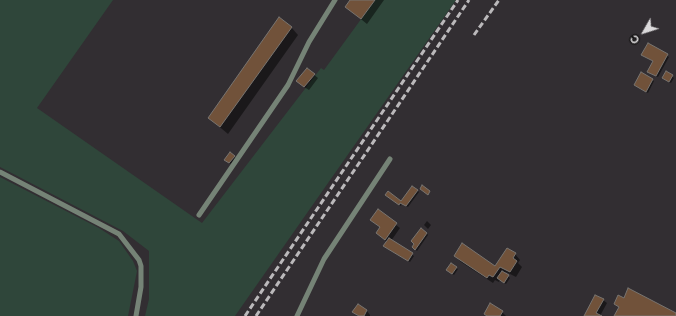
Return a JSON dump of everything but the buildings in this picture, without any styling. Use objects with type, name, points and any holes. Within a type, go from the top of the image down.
[{"type":"lane","points":[[199,215],[288,85],[309,42],[335,0]]},
{"type":"lane","points":[[298,316],[324,259],[390,159]]},
{"type":"lane","points":[[0,172],[119,234],[139,260],[141,266],[141,287],[136,316]]},
{"type":"green space","points":[[0,0],[113,0],[37,108],[202,223],[321,68],[324,70],[375,0],[456,0],[235,316],[145,316],[149,299],[149,251],[123,231],[0,167]]},
{"type":"green space","points":[[0,177],[99,228],[119,241],[133,261],[137,271],[128,316],[0,316]]},
{"type":"railway","points":[[245,316],[458,0]]},
{"type":"railway","points":[[256,316],[469,0]]},
{"type":"railway","points":[[474,35],[499,0]]}]
